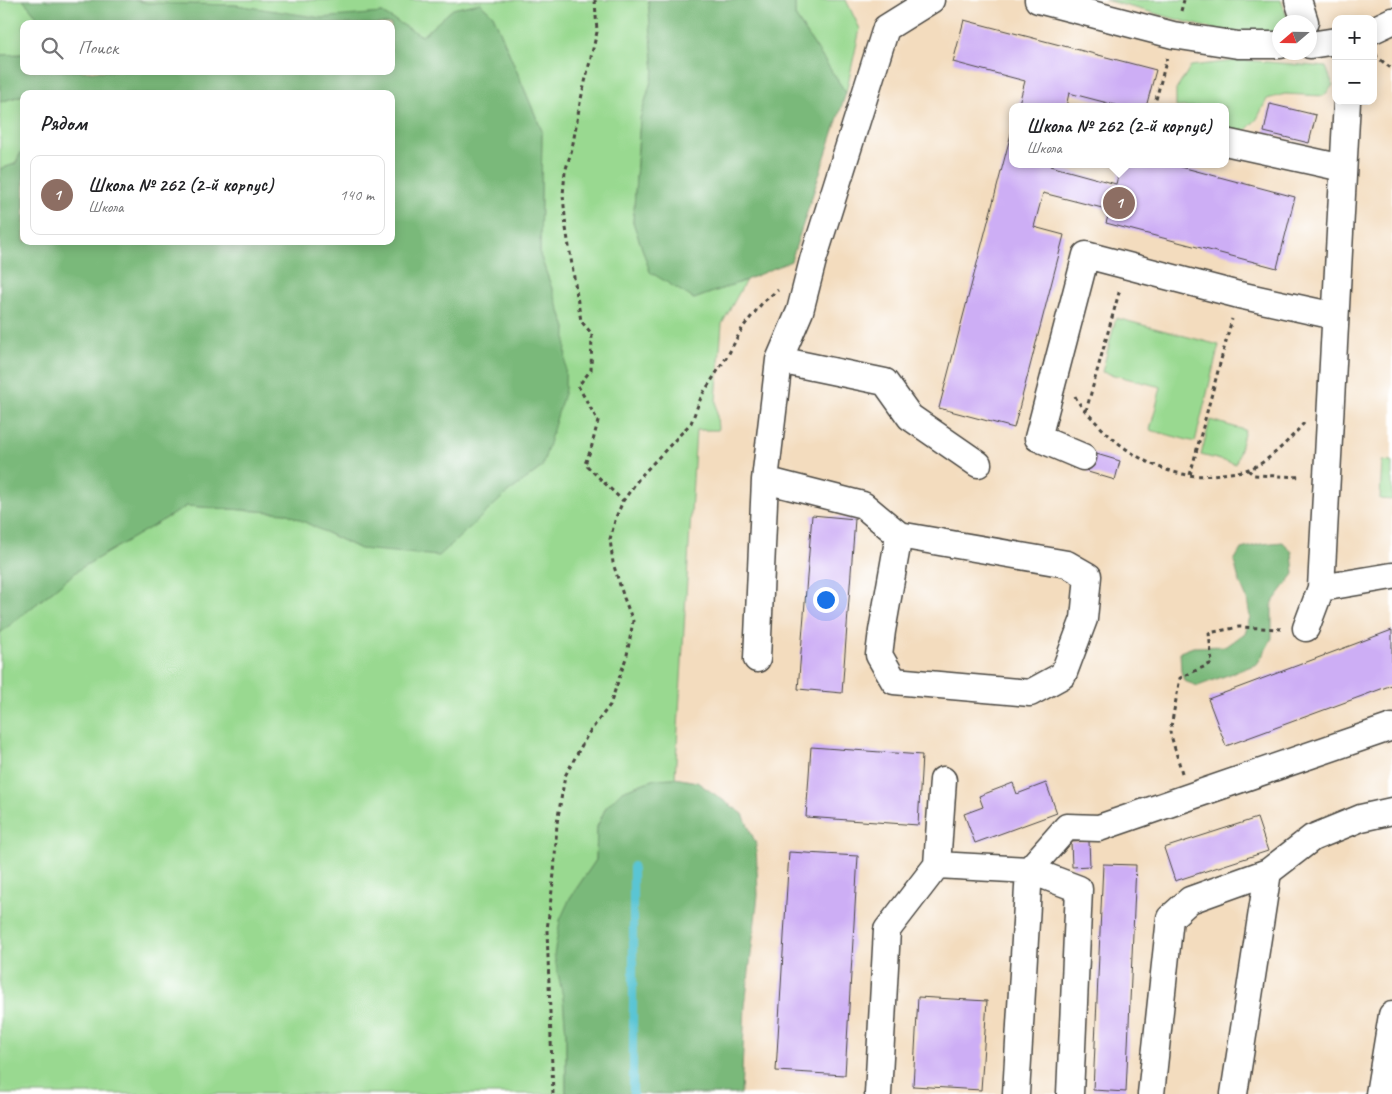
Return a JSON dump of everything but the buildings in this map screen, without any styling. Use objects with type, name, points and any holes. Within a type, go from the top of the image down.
[{"type":"street","points":[[757,659],[765,480],[779,360],[800,311],[813,260],[886,28],[931,0]]},
{"type":"street","points":[[1038,0],[1173,35],[1238,44],[1272,45]]},
{"type":"street","points":[[1298,0],[1305,15]]},
{"type":"street","points":[[1377,28],[1392,21]]},
{"type":"street","points":[[1306,628],[1321,588],[1347,105]]},
{"type":"street","points":[[1229,143],[1343,168]]},
{"type":"street","points":[[1083,457],[1038,438],[1086,255],[1335,316]]},
{"type":"street","points":[[779,360],[885,382],[910,417],[978,464]]},
{"type":"street","points":[[765,480],[863,505],[899,535],[1067,564],[1088,576],[1084,619],[1063,675],[1030,693],[894,681],[880,655],[882,631],[899,535]]},
{"type":"street","points":[[1321,588],[1392,576]]},
{"type":"street","points":[[1016,1094],[1028,870],[1067,827],[1099,828],[1392,728]]},
{"type":"street","points":[[878,1094],[887,930],[937,865],[943,780]]},
{"type":"street","points":[[1151,1094],[1170,918],[1190,900],[1268,872],[1312,838],[1361,818],[1392,811]]},
{"type":"street","points":[[937,865],[1028,870],[1079,890],[1070,1094]]},
{"type":"street","points":[[1234,1094],[1268,872]]},
{"type":"street","points":[[1379,1094],[1392,1015]]},
{"type":"path","points":[[595,0],[597,32],[566,172],[564,195],[566,228],[581,321],[592,334],[591,370],[578,386],[598,421],[585,464],[623,501]]},
{"type":"path","points":[[1155,103],[1173,35]]},
{"type":"path","points":[[1086,411],[1127,265]]},
{"type":"path","points":[[553,1094],[547,930],[554,874],[557,823],[565,776],[588,734],[610,705],[627,655],[633,621],[613,564],[610,539],[616,517],[623,501],[640,477],[691,423],[702,395],[728,356],[744,327],[763,302],[782,287]]},
{"type":"path","points":[[1190,475],[1239,294]]},
{"type":"path","points":[[1073,392],[1077,400],[1104,432],[1125,448],[1166,470],[1190,475],[1213,475],[1248,470],[1273,454],[1305,422]]},
{"type":"path","points":[[1248,470],[1254,475],[1308,477]]},
{"type":"path","points":[[1190,797],[1170,732],[1180,678],[1212,663],[1209,633],[1239,627],[1306,628]]},
{"type":"green space","points":[[0,0],[23,0],[40,20],[20,20],[20,54],[0,55]]},
{"type":"green space","points":[[23,0],[134,0],[148,3],[236,5],[321,18],[382,13],[394,20],[40,20]]},
{"type":"green space","points":[[134,0],[648,0],[654,71],[640,119],[633,222],[650,271],[694,299],[746,280],[722,324],[716,401],[718,430],[696,430],[675,778],[655,779],[623,791],[606,807],[597,827],[596,860],[570,898],[563,997],[566,1034],[566,1094],[0,1094],[0,633],[81,568],[187,506],[286,513],[360,549],[506,494],[542,467],[566,328],[540,255],[542,131],[493,15],[480,3],[453,9],[422,36],[382,13],[321,19],[236,5],[148,3]]},
{"type":"green space","points":[[648,0],[795,0],[795,16],[846,93],[791,261],[694,299],[650,272],[633,222],[640,119],[654,71]]},
{"type":"green space","points":[[795,0],[846,0],[860,29],[846,93],[795,16]]},
{"type":"green space","points":[[1105,0],[1281,0],[1286,15],[1272,15],[1272,32],[1224,32]]},
{"type":"green space","points":[[480,3],[493,15],[542,131],[540,255],[566,328],[565,390],[542,467],[506,494],[439,556],[360,549],[286,513],[187,506],[81,568],[0,633],[0,169],[15,164],[20,155],[20,245],[395,245],[395,90],[20,90],[20,96],[0,102],[0,55],[20,54],[20,75],[395,75],[395,20],[422,36],[453,9]]},
{"type":"green space","points":[[1244,60],[1326,67],[1332,82],[1332,86],[1324,96],[1285,94],[1267,99],[1257,119],[1244,132],[1229,135],[1229,103],[1176,103],[1176,90],[1191,66]]},
{"type":"green space","points":[[20,96],[20,155],[15,164],[0,169],[0,102]]},
{"type":"green space","points":[[1116,318],[1219,345],[1195,442],[1150,430],[1161,387],[1102,372]]},
{"type":"green space","points":[[1210,420],[1245,430],[1236,464],[1201,455]]},
{"type":"green space","points":[[1382,461],[1392,462],[1392,500],[1380,499]]},
{"type":"green space","points":[[1283,542],[1292,552],[1294,574],[1272,603],[1272,638],[1257,664],[1198,686],[1184,681],[1181,671],[1180,652],[1193,647],[1227,646],[1245,633],[1250,617],[1247,599],[1234,561],[1241,549],[1261,544]]},
{"type":"green space","points":[[675,778],[697,782],[743,814],[756,844],[758,895],[745,1006],[741,1094],[566,1094],[566,1034],[563,997],[554,955],[560,920],[570,898],[596,860],[597,827],[606,807],[622,791],[655,779]]},
{"type":"waterway","points":[[633,866],[633,1094]]},
{"type":"place","name":"Школа № 262 (2-й корпус)","points":[[1119,203]]}]
